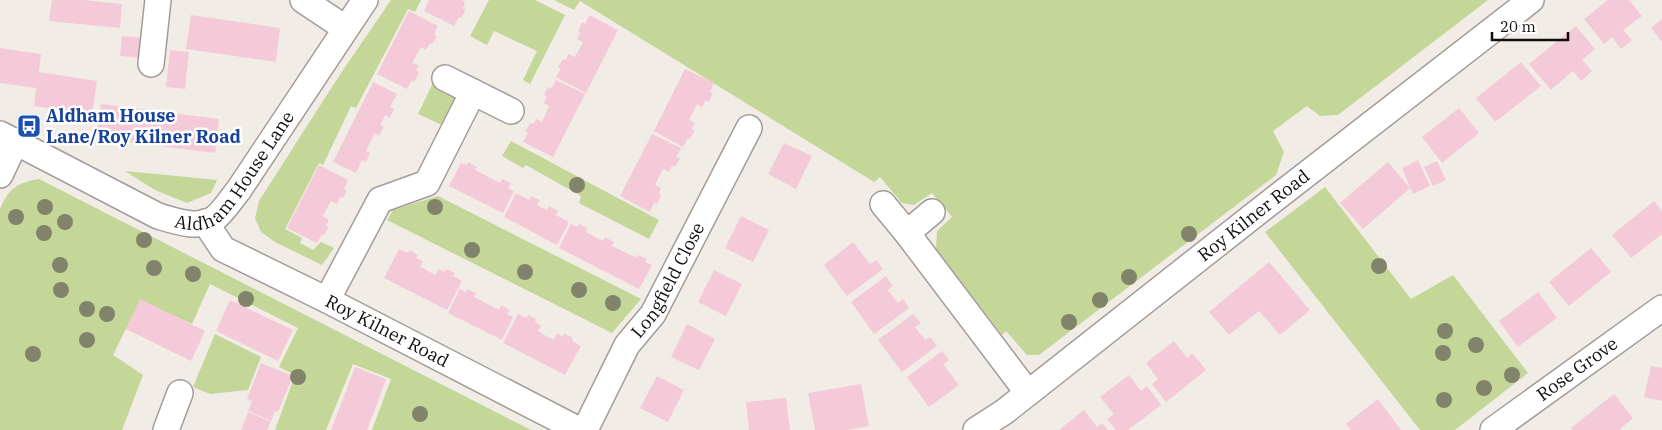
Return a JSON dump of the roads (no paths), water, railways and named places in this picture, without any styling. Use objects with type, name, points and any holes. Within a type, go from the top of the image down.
[{"type":"street","points":[[151,64],[158,0]]},
{"type":"street","points":[[303,0],[345,28]]},
{"type":"street","name":"Aldham House Lane","points":[[8,137],[158,216],[184,224],[205,222],[215,218],[238,191],[365,0]]},
{"type":"street","name":"Roy Kilner Road","points":[[976,430],[1004,412],[1531,0]]},
{"type":"street","points":[[445,78],[511,111]]},
{"type":"street","points":[[326,300],[380,200],[427,183],[473,92]]},
{"type":"street","name":"Longfield Close","points":[[585,430],[627,345],[654,314],[733,183],[749,128]]},
{"type":"street","points":[[0,175],[8,137]]},
{"type":"street","points":[[883,204],[1028,393]]},
{"type":"street","points":[[907,233],[932,212]]},
{"type":"street","name":"Roy Kilner Road","points":[[205,222],[223,249],[579,430]]},
{"type":"street","name":"Rose Grove","points":[[1493,430],[1662,308]]},
{"type":"street","points":[[166,430],[180,393]]},
{"type":"place","name":"Aldham House Lane/Roy Kilner Road","points":[[29,126]]}]
